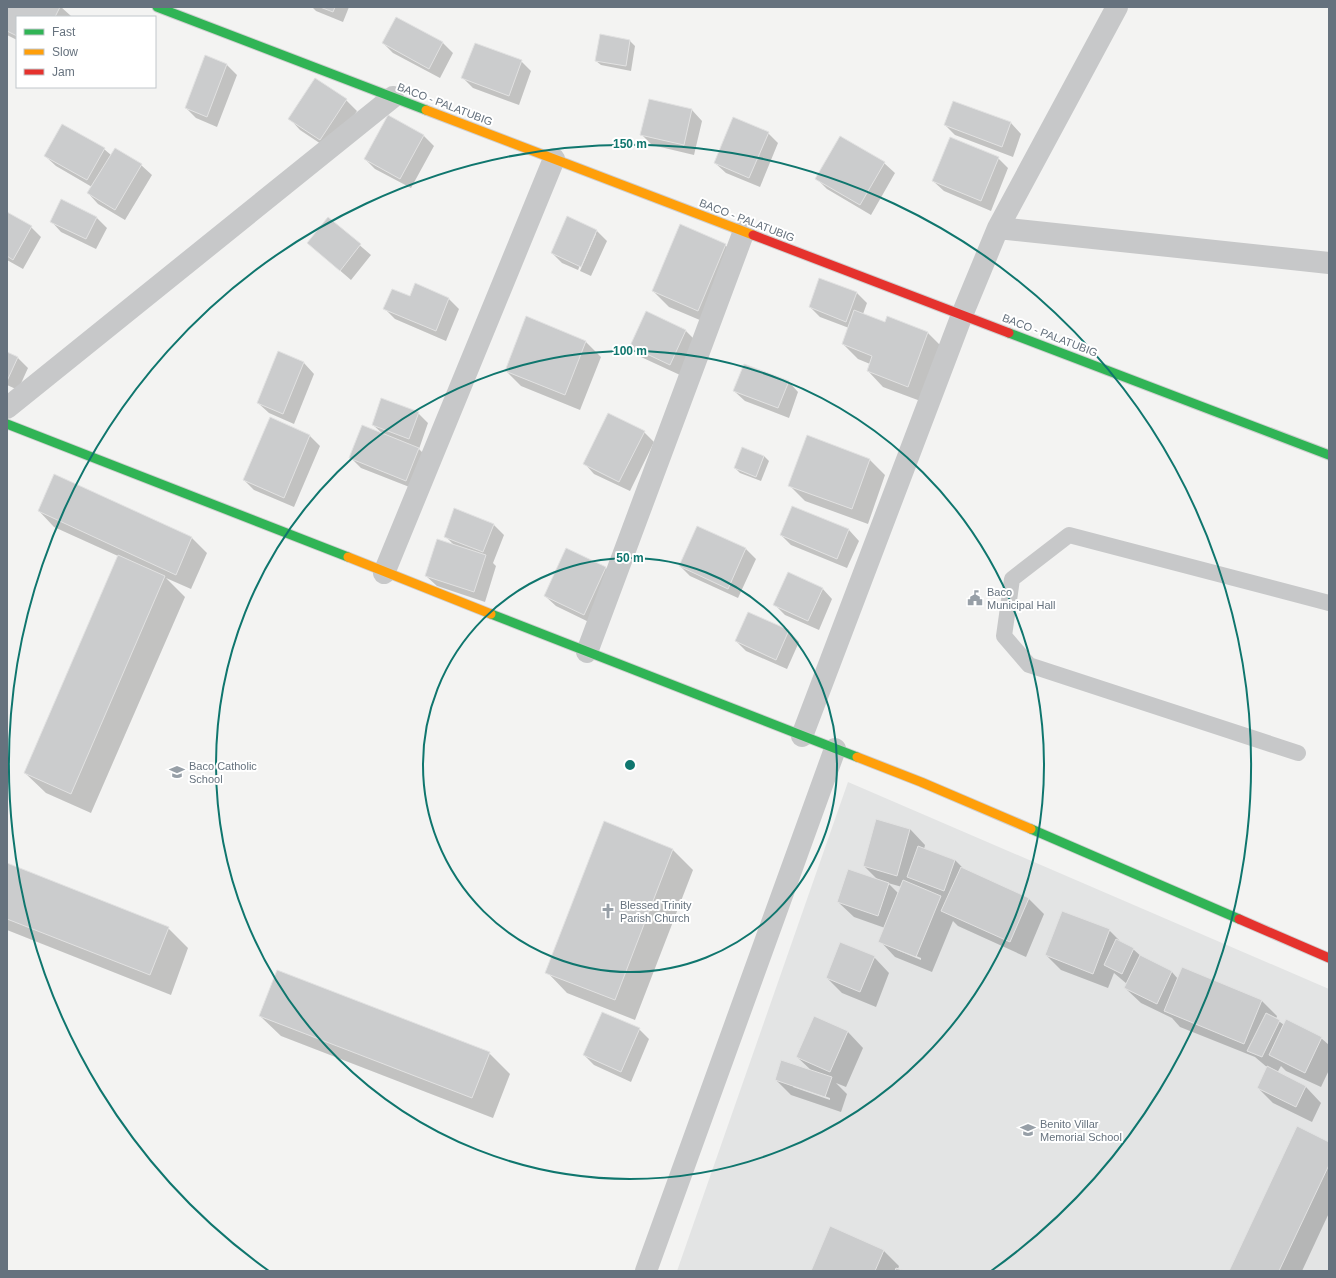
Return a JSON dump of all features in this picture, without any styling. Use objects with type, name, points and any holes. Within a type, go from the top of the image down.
[{"type":"street","name":"BACO - PALATUBIG","points":[[157,7],[1329,455]]},
{"type":"street","points":[[802,736],[962,315],[998,228],[1117,7]]},
{"type":"street","points":[[7,408],[393,97]]},
{"type":"street","points":[[384,573],[554,159]]},
{"type":"street","points":[[998,228],[1329,263]]},
{"type":"street","points":[[587,652],[744,231]]},
{"type":"street","points":[[7,424],[384,573],[921,782],[1329,958]]},
{"type":"street","points":[[646,1271],[835,749]]},
{"type":"lane","points":[[1298,753],[1029,665],[1004,636],[1012,579],[1069,535],[1329,603]]},
{"type":"shaded area","name":"Benito Villar Memorial School","points":[[848,782],[1329,989],[1329,1271],[677,1271]]},
{"type":"building","points":[[7,7],[60,7],[56,16],[16,16],[16,36],[7,31]]},
{"type":"building","points":[[320,7],[335,7],[333,12]]},
{"type":"building","points":[[396,17],[443,42],[429,69],[382,43]]},
{"type":"building","points":[[600,34],[630,40],[626,66],[595,61]]},
{"type":"building","points":[[475,43],[522,60],[509,96],[461,78]]},
{"type":"building","points":[[205,55],[227,64],[207,117],[185,108]]},
{"type":"building","points":[[315,78],[347,99],[320,140],[288,119]]},
{"type":"building","points":[[649,99],[692,109],[684,145],[640,135]]},
{"type":"building","points":[[953,101],[1011,122],[1002,147],[944,125]]},
{"type":"building","points":[[388,115],[424,135],[400,179],[364,159]]},
{"type":"building","points":[[733,117],[769,132],[749,178],[714,163]]},
{"type":"building","points":[[62,124],[105,148],[87,180],[44,156]]},
{"type":"building","points":[[840,136],[885,162],[860,205],[815,179]]},
{"type":"building","points":[[950,137],[999,157],[981,201],[932,181]]},
{"type":"building","points":[[115,148],[142,164],[115,210],[87,193]]},
{"type":"building","points":[[61,199],[97,217],[86,239],[50,222]]},
{"type":"building","points":[[7,212],[32,226],[13,260],[7,256]]},
{"type":"building","points":[[567,216],[597,230],[581,267],[551,253]]},
{"type":"building","points":[[328,217],[361,244],[340,271],[307,243]]},
{"type":"building","points":[[680,224],[726,244],[698,311],[652,291]]},
{"type":"building","points":[[819,278],[857,292],[846,322],[809,307]]},
{"type":"building","points":[[415,283],[449,298],[436,331],[383,309],[392,289],[410,296]]},
{"type":"building","points":[[854,310],[885,322],[887,316],[928,332],[908,387],[867,371],[872,356],[842,344]]},
{"type":"building","points":[[646,311],[686,330],[670,365],[630,346]]},
{"type":"building","points":[[526,316],[586,341],[565,395],[505,371]]},
{"type":"building","points":[[278,351],[304,362],[283,414],[257,403]]},
{"type":"building","points":[[7,352],[18,357],[7,381]]},
{"type":"building","points":[[744,364],[789,381],[778,408],[733,391]]},
{"type":"building","points":[[381,398],[419,412],[409,439],[372,425]]},
{"type":"building","points":[[608,413],[645,431],[619,482],[583,464]]},
{"type":"building","points":[[270,417],[310,435],[284,498],[243,480]]},
{"type":"building","points":[[362,425],[419,448],[406,481],[349,458]]},
{"type":"building","points":[[807,435],[870,459],[852,509],[788,486]]},
{"type":"building","points":[[742,447],[764,456],[756,477],[734,468]]},
{"type":"building","points":[[54,474],[192,537],[176,575],[38,511]]},
{"type":"building","points":[[792,506],[849,529],[837,559],[780,535]]},
{"type":"building","points":[[454,508],[494,524],[483,552],[444,537]]},
{"type":"building","points":[[697,526],[746,548],[728,589],[679,566]]},
{"type":"building","points":[[437,539],[486,555],[474,592],[425,576]]},
{"type":"building","points":[[566,548],[606,567],[584,615],[544,596]]},
{"type":"building","points":[[118,555],[165,576],[71,794],[24,773]]},
{"type":"building","points":[[788,572],[823,588],[808,621],[773,605]]},
{"type":"building","points":[[748,612],[789,630],[776,660],[735,641]]},
{"type":"building","points":[[876,819],[910,829],[897,876],[863,866]]},
{"type":"building","points":[[604,821],[673,849],[615,1000],[545,973]]},
{"type":"building","points":[[918,846],[955,860],[944,891],[907,877]]},
{"type":"building","points":[[7,863],[169,927],[150,975],[7,919]]},
{"type":"building","points":[[961,867],[1029,898],[1010,942],[941,911]]},
{"type":"building","points":[[848,869],[889,883],[878,916],[837,902]]},
{"type":"building","points":[[903,880],[941,896],[916,957],[878,942]]},
{"type":"building","points":[[1062,911],[1110,929],[1093,974],[1045,955]]},
{"type":"building","points":[[1116,939],[1134,948],[1122,974],[1104,965]]},
{"type":"building","points":[[840,942],[875,956],[860,992],[826,978]]},
{"type":"building","points":[[1140,955],[1172,971],[1157,1004],[1124,988]]},
{"type":"building","points":[[1182,967],[1262,1000],[1244,1044],[1164,1011]]},
{"type":"building","points":[[277,970],[490,1052],[472,1098],[259,1016]]},
{"type":"building","points":[[602,1012],[640,1028],[621,1072],[583,1055]]},
{"type":"building","points":[[1266,1013],[1280,1020],[1262,1057],[1247,1051]]},
{"type":"building","points":[[814,1016],[848,1031],[830,1072],[796,1057]]},
{"type":"building","points":[[1286,1019],[1322,1037],[1305,1073],[1269,1055]]},
{"type":"building","points":[[781,1060],[832,1077],[825,1097],[775,1080]]},
{"type":"building","points":[[1267,1066],[1306,1086],[1296,1107],[1257,1088]]},
{"type":"building","points":[[1297,1126],[1329,1142],[1329,1165],[1279,1271],[1229,1271]]},
{"type":"building","points":[[830,1226],[884,1250],[875,1271],[811,1271]]},
{"type":"building","points":[[896,1268],[905,1271],[895,1271]]},
{"type":"traffic: fast","points":[[157,7],[426,110]]},
{"type":"traffic: fast","points":[[1009,333],[1329,455]]},
{"type":"traffic: fast","points":[[7,424],[348,557]]},
{"type":"traffic: fast","points":[[491,614],[857,757]]},
{"type":"traffic: fast","points":[[1031,829],[1239,919]]},
{"type":"traffic: slow","points":[[426,110],[753,235]]},
{"type":"traffic: slow","points":[[348,557],[491,614]]},
{"type":"traffic: slow","points":[[857,757],[921,782],[1031,829]]},
{"type":"traffic: jam","points":[[753,235],[1009,333]]},
{"type":"traffic: jam","points":[[1239,919],[1329,958]]},
{"type":"place","name":"Baco Municipal Hall","points":[[975,598]]},
{"type":"place","name":"Baco Catholic School","points":[[177,772]]},
{"type":"place","name":"Blessed Trinity Parish Church","points":[[608,911]]},
{"type":"place","name":"Benito Villar Memorial School","points":[[1028,1130]]}]
